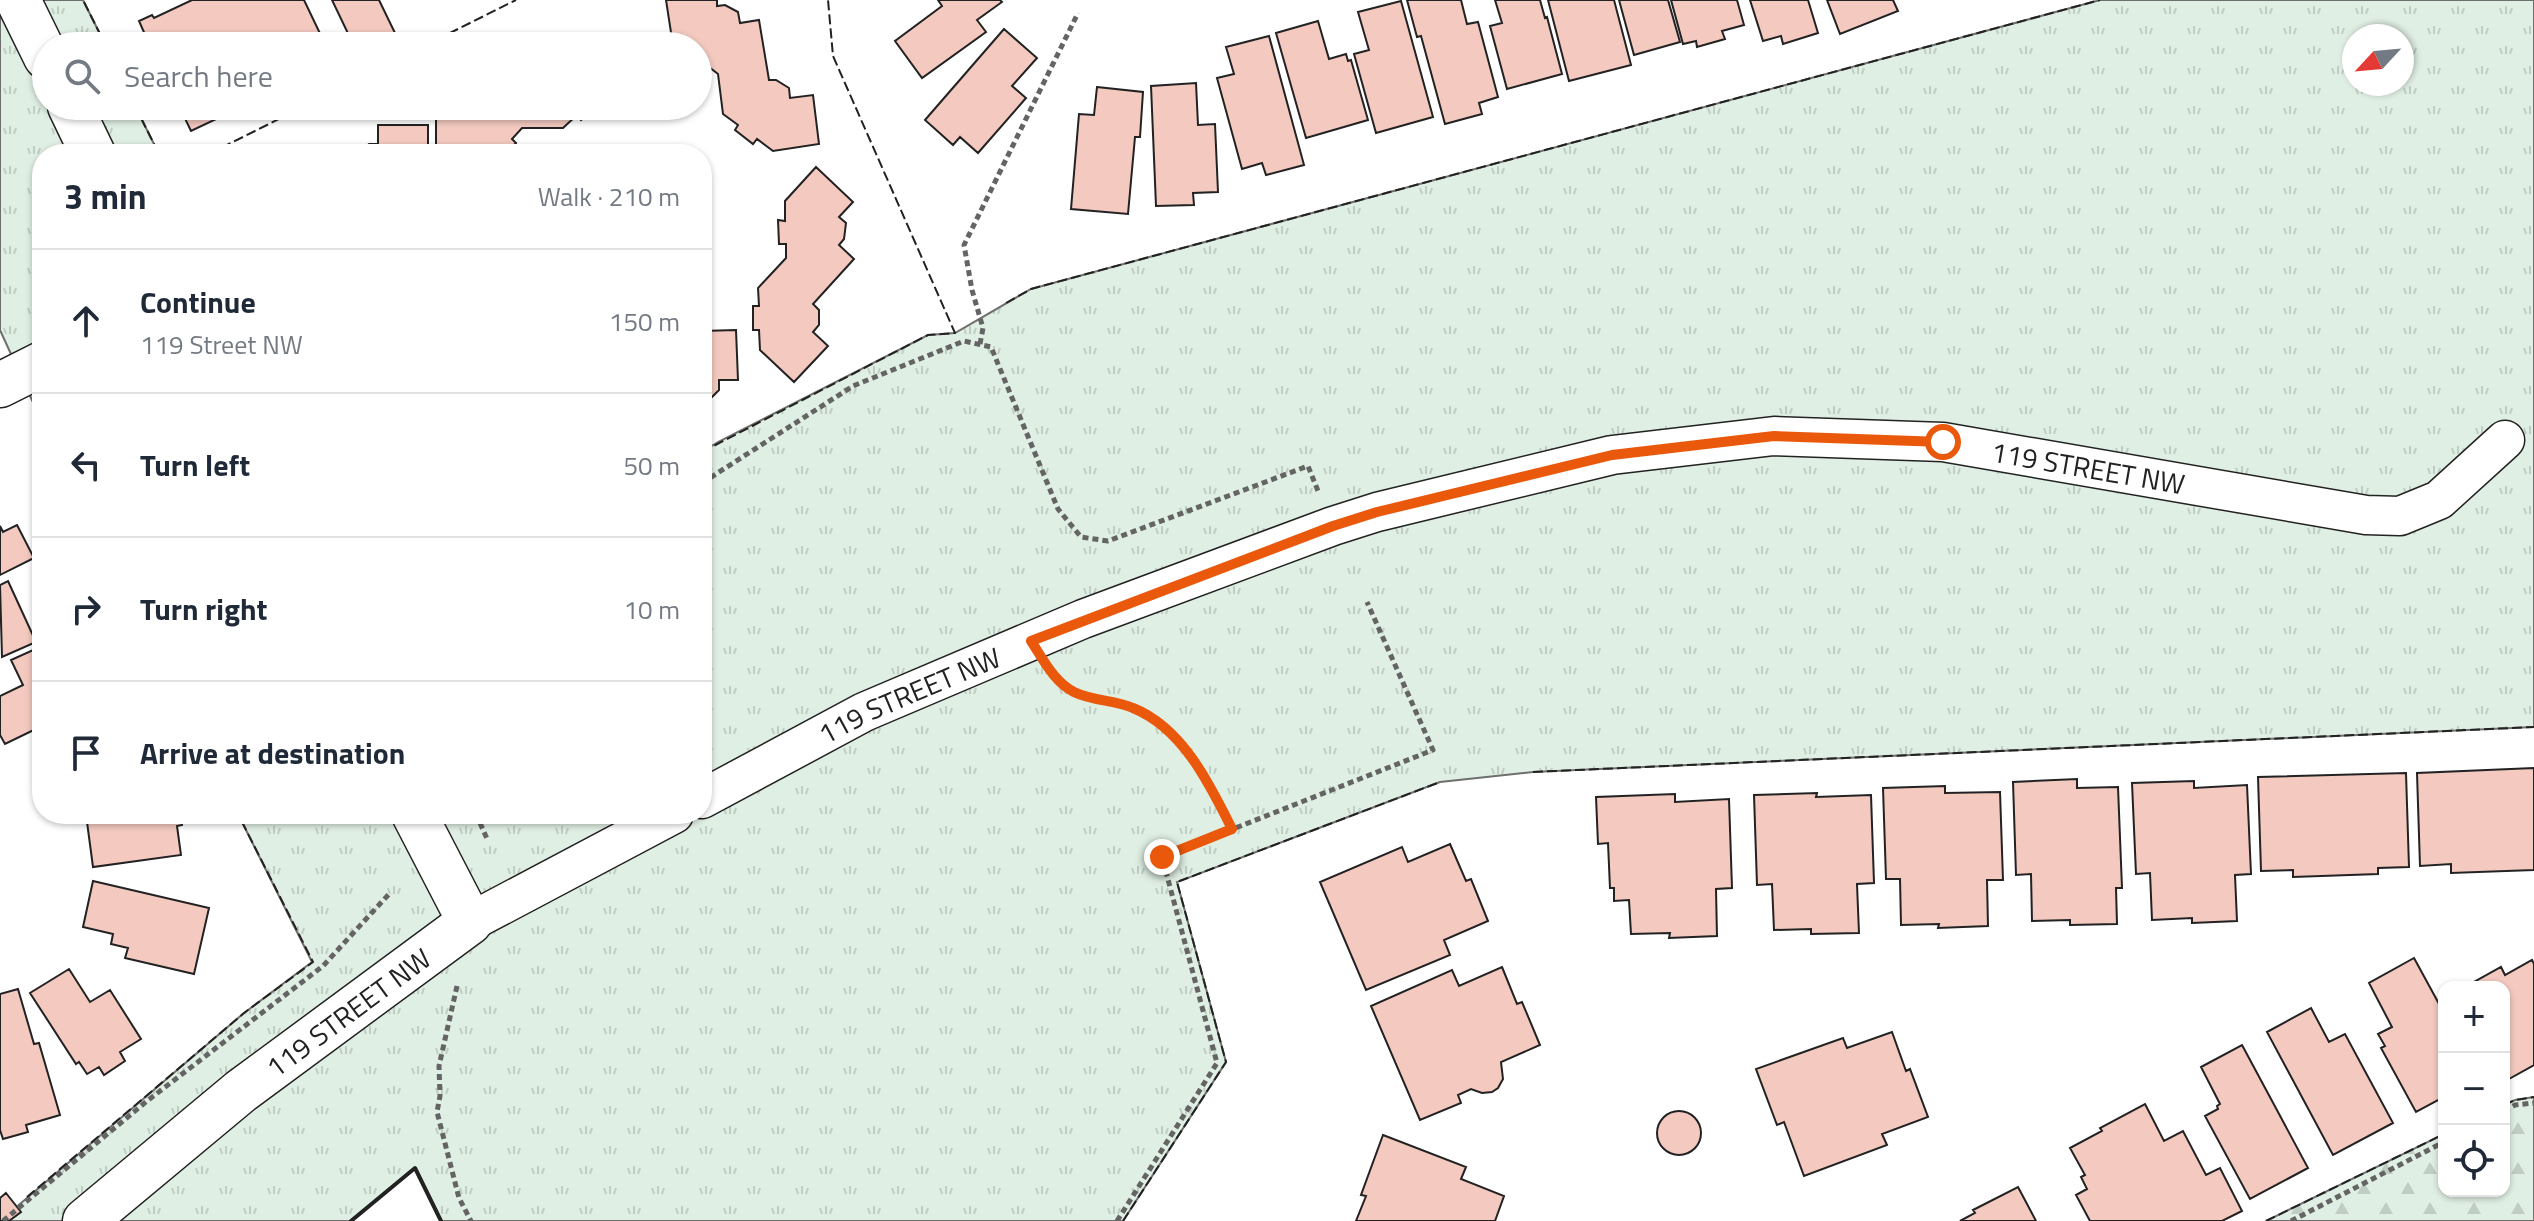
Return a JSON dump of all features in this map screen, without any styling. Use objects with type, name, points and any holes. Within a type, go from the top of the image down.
[{"type":"street","points":[[18,0],[34,32]]},
{"type":"street","points":[[77,120],[88,144]]},
{"type":"street","points":[[0,385],[32,369]]},
{"type":"street","name":"119 STREET NW","points":[[712,794],[864,712],[1098,614],[1363,517],[1612,455],[1774,436],[1943,442],[2366,515],[2400,516],[2439,500],[2505,440]]},
{"type":"street","points":[[419,824],[470,922]]},
{"type":"street","name":"119 STREET NW","points":[[85,1221],[241,1091],[470,922],[655,824]]},
{"type":"path","points":[[980,344],[983,328],[964,245],[1078,13]]},
{"type":"path","points":[[712,477],[853,386],[964,341],[991,347],[1058,509],[1081,537],[1108,541],[1308,466],[1320,496]]},
{"type":"path","points":[[1117,1221],[1217,1063],[1162,857],[1433,750],[1367,602]]},
{"type":"path","points":[[1031,641],[1058,681],[1075,693],[1135,708],[1162,727],[1185,749],[1213,790],[1232,829]]},
{"type":"path","points":[[480,824],[488,841]]},
{"type":"path","points":[[3,1221],[147,1101],[323,966],[389,894]]},
{"type":"path","points":[[470,922],[439,1066],[437,1112],[459,1198],[471,1221]]},
{"type":"path","points":[[2510,1108],[2534,1103]]},
{"type":"path","points":[[2291,1221],[2438,1145]]},
{"type":"green space","points":[[0,0],[83,0],[99,32],[32,32],[32,120],[142,120],[154,144],[32,144],[32,400],[0,330]]},
{"type":"green space","points":[[2100,0],[2534,0],[2534,727],[1533,772],[1440,782],[1177,882],[1226,1062],[1123,1221],[441,1221],[415,1168],[351,1221],[0,1221],[244,1013],[312,962],[243,824],[712,824],[712,446],[928,335],[955,333],[1031,289]]},
{"type":"green space","points":[[2534,1097],[2534,1221],[2266,1221],[2438,1137],[2438,1197],[2510,1197],[2510,1102]]},
{"type":"building","points":[[192,0],[304,0],[319,32],[144,32],[139,21],[152,15],[154,18]]},
{"type":"building","points":[[332,0],[379,0],[395,32],[347,32]]},
{"type":"building","points":[[666,0],[717,0],[717,6],[725,5],[738,12],[740,23],[759,20],[769,80],[776,80],[789,88],[790,98],[813,95],[819,144],[773,151],[757,139],[753,144],[735,130],[738,125],[723,114],[718,74],[712,69],[712,32],[671,32]]},
{"type":"building","points":[[938,0],[1002,2],[977,20],[986,32],[922,78],[895,41],[942,6]]},
{"type":"building","points":[[1407,0],[1461,0],[1467,24],[1478,22],[1498,97],[1479,103],[1482,114],[1445,124],[1421,36],[1417,37]]},
{"type":"building","points":[[1495,0],[1540,0],[1562,74],[1507,89],[1490,26],[1502,23]]},
{"type":"building","points":[[1548,0],[1614,0],[1631,65],[1569,81]]},
{"type":"building","points":[[1619,0],[1668,0],[1680,42],[1634,55]]},
{"type":"building","points":[[1671,0],[1737,0],[1744,25],[1722,31],[1725,39],[1697,47],[1696,41],[1683,44]]},
{"type":"building","points":[[1750,0],[1808,0],[1818,33],[1783,44],[1781,36],[1763,41]]},
{"type":"building","points":[[1827,0],[1893,0],[1898,11],[1840,34]]},
{"type":"building","points":[[1401,1],[1433,117],[1376,133],[1354,54],[1369,50],[1358,12]]},
{"type":"building","points":[[1318,21],[1329,59],[1346,54],[1348,61],[1351,60],[1368,120],[1306,138],[1276,33]]},
{"type":"building","points":[[1004,29],[1037,58],[1012,86],[1026,98],[978,153],[960,137],[953,145],[925,120]]},
{"type":"building","points":[[1269,36],[1304,165],[1266,175],[1262,163],[1242,169],[1217,78],[1234,74],[1226,47]]},
{"type":"building","points":[[1196,83],[1198,125],[1215,124],[1218,192],[1193,193],[1194,205],[1156,206],[1151,86]]},
{"type":"building","points":[[1097,87],[1143,92],[1140,137],[1135,137],[1128,214],[1071,209],[1079,114],[1094,115]]},
{"type":"building","points":[[186,120],[214,120],[191,131]]},
{"type":"building","points":[[436,120],[572,120],[563,128],[522,128],[512,139],[515,144],[436,144]]},
{"type":"building","points":[[378,125],[428,125],[428,144],[378,144]]},
{"type":"building","points":[[816,167],[853,202],[839,217],[846,223],[844,239],[839,245],[854,259],[813,304],[819,310],[819,325],[813,332],[828,346],[794,382],[760,350],[759,330],[753,330],[753,306],[759,306],[758,288],[786,258],[786,244],[779,244],[778,220],[785,221],[785,201]]},
{"type":"building","points":[[736,330],[738,380],[719,380],[719,390],[712,397],[712,331]]},
{"type":"building","points":[[17,525],[32,559],[0,575],[0,526],[3,532]]},
{"type":"building","points":[[8,581],[32,633],[32,644],[2,657],[0,585]]},
{"type":"building","points":[[32,651],[32,731],[5,744],[0,735],[0,696],[23,685],[11,660]]},
{"type":"building","points":[[2534,768],[2534,870],[2451,873],[2451,864],[2420,866],[2417,773]]},
{"type":"building","points":[[2406,773],[2409,867],[2378,868],[2378,874],[2293,877],[2293,870],[2261,871],[2258,777]]},
{"type":"building","points":[[2077,779],[2077,788],[2118,787],[2122,888],[2116,888],[2117,924],[2070,925],[2070,920],[2032,921],[2031,874],[2016,875],[2013,782]]},
{"type":"building","points":[[2194,781],[2194,788],[2247,785],[2251,874],[2235,875],[2237,921],[2192,923],[2192,918],[2152,920],[2150,873],[2136,874],[2132,783]]},
{"type":"building","points":[[1945,786],[1945,793],[2000,792],[2003,880],[1987,880],[1988,926],[1938,928],[1939,924],[1901,925],[1900,879],[1886,879],[1883,788]]},
{"type":"building","points":[[1817,793],[1816,797],[1871,795],[1874,883],[1857,884],[1859,933],[1811,934],[1811,929],[1774,930],[1772,884],[1757,885],[1754,795]]},
{"type":"building","points":[[1675,794],[1675,802],[1729,799],[1732,888],[1716,889],[1717,936],[1669,938],[1670,933],[1631,934],[1629,900],[1614,901],[1614,888],[1610,888],[1608,843],[1598,844],[1596,797]]},
{"type":"building","points":[[87,824],[182,824],[177,826],[181,855],[93,867]]},
{"type":"building","points":[[1450,844],[1466,881],[1471,879],[1488,921],[1444,940],[1450,955],[1366,990],[1320,882],[1402,847],[1408,862]]},
{"type":"building","points":[[93,881],[209,908],[194,974],[125,958],[128,948],[111,944],[113,934],[83,927]]},
{"type":"building","points":[[2414,958],[2438,1002],[2438,1100],[2416,1112],[2381,1048],[2385,1046],[2378,1034],[2392,1027],[2369,983]]},
{"type":"building","points":[[2532,960],[2534,964],[2534,1065],[2510,1078],[2510,981],[2476,981],[2501,967],[2505,975]]},
{"type":"building","points":[[1502,967],[1517,1004],[1522,1002],[1540,1045],[1501,1062],[1503,1079],[1492,1092],[1482,1093],[1471,1089],[1458,1095],[1461,1103],[1420,1120],[1371,1006],[1452,970],[1459,986]]},
{"type":"building","points":[[69,969],[90,1002],[110,990],[141,1039],[120,1052],[125,1061],[104,1075],[99,1067],[87,1074],[79,1062],[76,1064],[30,993]]},
{"type":"building","points":[[18,989],[34,1044],[39,1043],[60,1115],[26,1125],[28,1132],[3,1139],[0,1130],[0,994]]},
{"type":"building","points":[[2311,1008],[2329,1042],[2345,1034],[2393,1123],[2333,1155],[2267,1032]]},
{"type":"building","points":[[1892,1032],[1928,1117],[1882,1134],[1887,1145],[1804,1176],[1784,1122],[1777,1125],[1756,1069],[1843,1038],[1847,1048]]},
{"type":"building","points":[[2242,1045],[2308,1168],[2250,1199],[2205,1116],[2218,1109],[2220,1104],[2201,1067]]},
{"type":"building","points":[[2145,1104],[2164,1141],[2183,1131],[2206,1175],[2220,1168],[2242,1211],[2222,1221],[2090,1221],[2076,1195],[2087,1189],[2081,1177],[2085,1175],[2070,1148]]},
{"type":"building","points":[[1679,1111],[1694,1118],[1701,1133],[1694,1148],[1679,1155],[1664,1148],[1657,1133],[1664,1118]]},
{"type":"building","points":[[1383,1135],[1466,1167],[1461,1179],[1504,1196],[1495,1221],[1356,1221],[1366,1196],[1361,1195]]},
{"type":"building","points":[[2018,1187],[2036,1221],[1960,1221],[1975,1213],[1973,1210]]},
{"type":"building","points":[[6,1193],[21,1212],[9,1221],[0,1221],[0,1198]]},
{"type":"fence","points":[[452,32],[516,0]]},
{"type":"fence","points":[[712,447],[928,335],[955,333],[833,56],[828,0]]},
{"type":"fence","points":[[1006,303],[1031,289],[2100,0]]},
{"type":"fence","points":[[84,2],[99,32]]},
{"type":"fence","points":[[142,120],[154,144]]},
{"type":"fence","points":[[229,144],[277,120]]},
{"type":"fence","points":[[1533,772],[2534,727]]},
{"type":"fence","points":[[1123,1221],[1226,1062],[1177,882],[1440,782]]},
{"type":"fence","points":[[27,1197],[244,1013],[313,962],[243,824]]},
{"type":"fence","points":[[2510,1102],[2534,1097]]},
{"type":"fence","points":[[2266,1221],[2438,1137]]},
{"type":"wall","points":[[351,1221],[415,1168],[441,1221]]},
{"type":"route","points":[[1162,857],[1232,829],[1213,790],[1185,749],[1162,727],[1135,708],[1075,693],[1058,681],[1031,641],[1333,526],[1377,512],[1612,455],[1774,436],[1943,442]]}]
